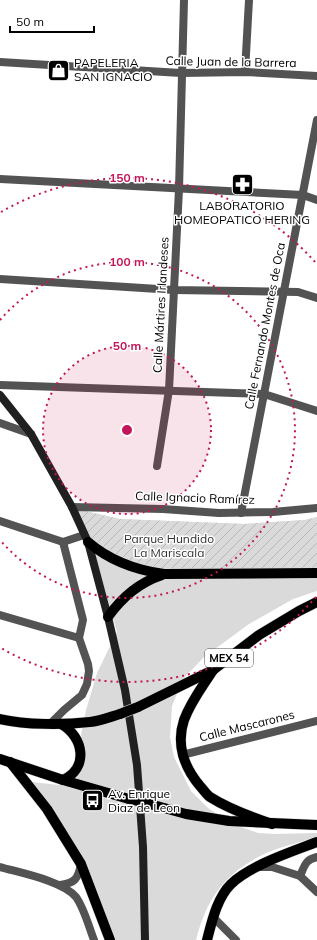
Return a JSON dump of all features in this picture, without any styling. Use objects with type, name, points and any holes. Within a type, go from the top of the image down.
[{"type":"main road","points":[[0,395],[31,434],[72,507],[86,538],[108,617],[125,690],[137,765],[143,847],[145,940]]},
{"type":"main road","points":[[86,538],[96,550],[121,564],[149,572],[164,574],[317,573]]},
{"type":"main road","points":[[108,617],[121,600],[130,592],[146,581],[164,574]]},
{"type":"main road","name":"MEX 54","points":[[0,720],[61,724],[91,722],[120,714],[213,670],[259,635],[317,602]]},
{"type":"main road","points":[[299,611],[317,608]]},
{"type":"main road","points":[[213,670],[191,703],[184,722],[181,738],[182,755],[189,773],[209,796],[229,807],[272,824]]},
{"type":"main road","points":[[61,724],[67,727],[75,736],[78,741],[80,753],[80,760],[74,772],[70,777],[63,780]]},
{"type":"main road","points":[[5,760],[63,780],[186,814],[229,821],[272,824],[317,824]]},
{"type":"main road","points":[[5,760],[47,809],[81,864],[110,940]]},
{"type":"main road","points":[[207,940],[213,917],[219,903],[231,884],[256,867],[317,842]]},
{"type":"street","name":"Calle Mártires Irlandeses","points":[[157,466],[169,390],[178,189],[184,0]]},
{"type":"street","points":[[245,72],[249,0]]},
{"type":"street","name":"Calle Juan de la Barrera","points":[[0,62],[181,73],[245,72],[317,76]]},
{"type":"street","name":"Calle Fernando Montes de Oca","points":[[241,513],[317,120]]},
{"type":"street","points":[[0,179],[303,195],[317,200]]},
{"type":"street","points":[[0,279],[174,290],[298,292],[317,298]]},
{"type":"street","points":[[0,385],[264,394],[317,411]]},
{"type":"street","points":[[0,423],[31,434]]},
{"type":"street","name":"Calle Ignacio Ramírez","points":[[72,507],[241,513],[317,508]]},
{"type":"street","points":[[0,521],[63,542],[86,538]]},
{"type":"street","points":[[51,724],[82,694],[87,684],[88,664],[79,638],[83,620],[63,542]]},
{"type":"street","points":[[0,614],[79,638]]},
{"type":"street","name":"Calle Mascarones","points":[[182,755],[317,721]]},
{"type":"street","points":[[300,876],[307,862],[313,858],[304,848]]},
{"type":"street","points":[[60,885],[72,882],[76,878],[81,864]]},
{"type":"street","points":[[0,867],[60,885],[76,897],[94,940]]},
{"type":"street","points":[[256,867],[272,867],[300,876],[317,892]]},
{"type":"street","points":[[213,917],[234,939]]},
{"type":"green space","points":[[76,509],[120,519],[244,524],[305,520],[317,517],[317,591],[293,599],[249,624],[204,657],[183,679],[172,706],[170,737],[174,757],[191,791],[208,808],[232,824],[258,833],[317,833],[317,837],[264,854],[238,870],[219,889],[212,900],[200,925],[196,940],[113,940],[98,896],[32,782],[59,785],[69,781],[84,760],[85,749],[81,735],[86,710],[97,673],[117,632],[95,556]]},
{"type":"green space","name":"Parque Hundido La Mariscala","points":[[76,509],[120,519],[244,524],[305,520],[317,517],[317,569],[165,570],[156,568],[122,557],[100,547],[86,533]]},
{"type":"place","name":"PAPELERIA SAN IGNACIO","points":[[59,70]]},
{"type":"place","name":"LABORATORIO HOMEOPATICO HERING","points":[[242,185]]},
{"type":"place","name":"Av. Enrique Diaz de Leon","points":[[93,801]]}]
